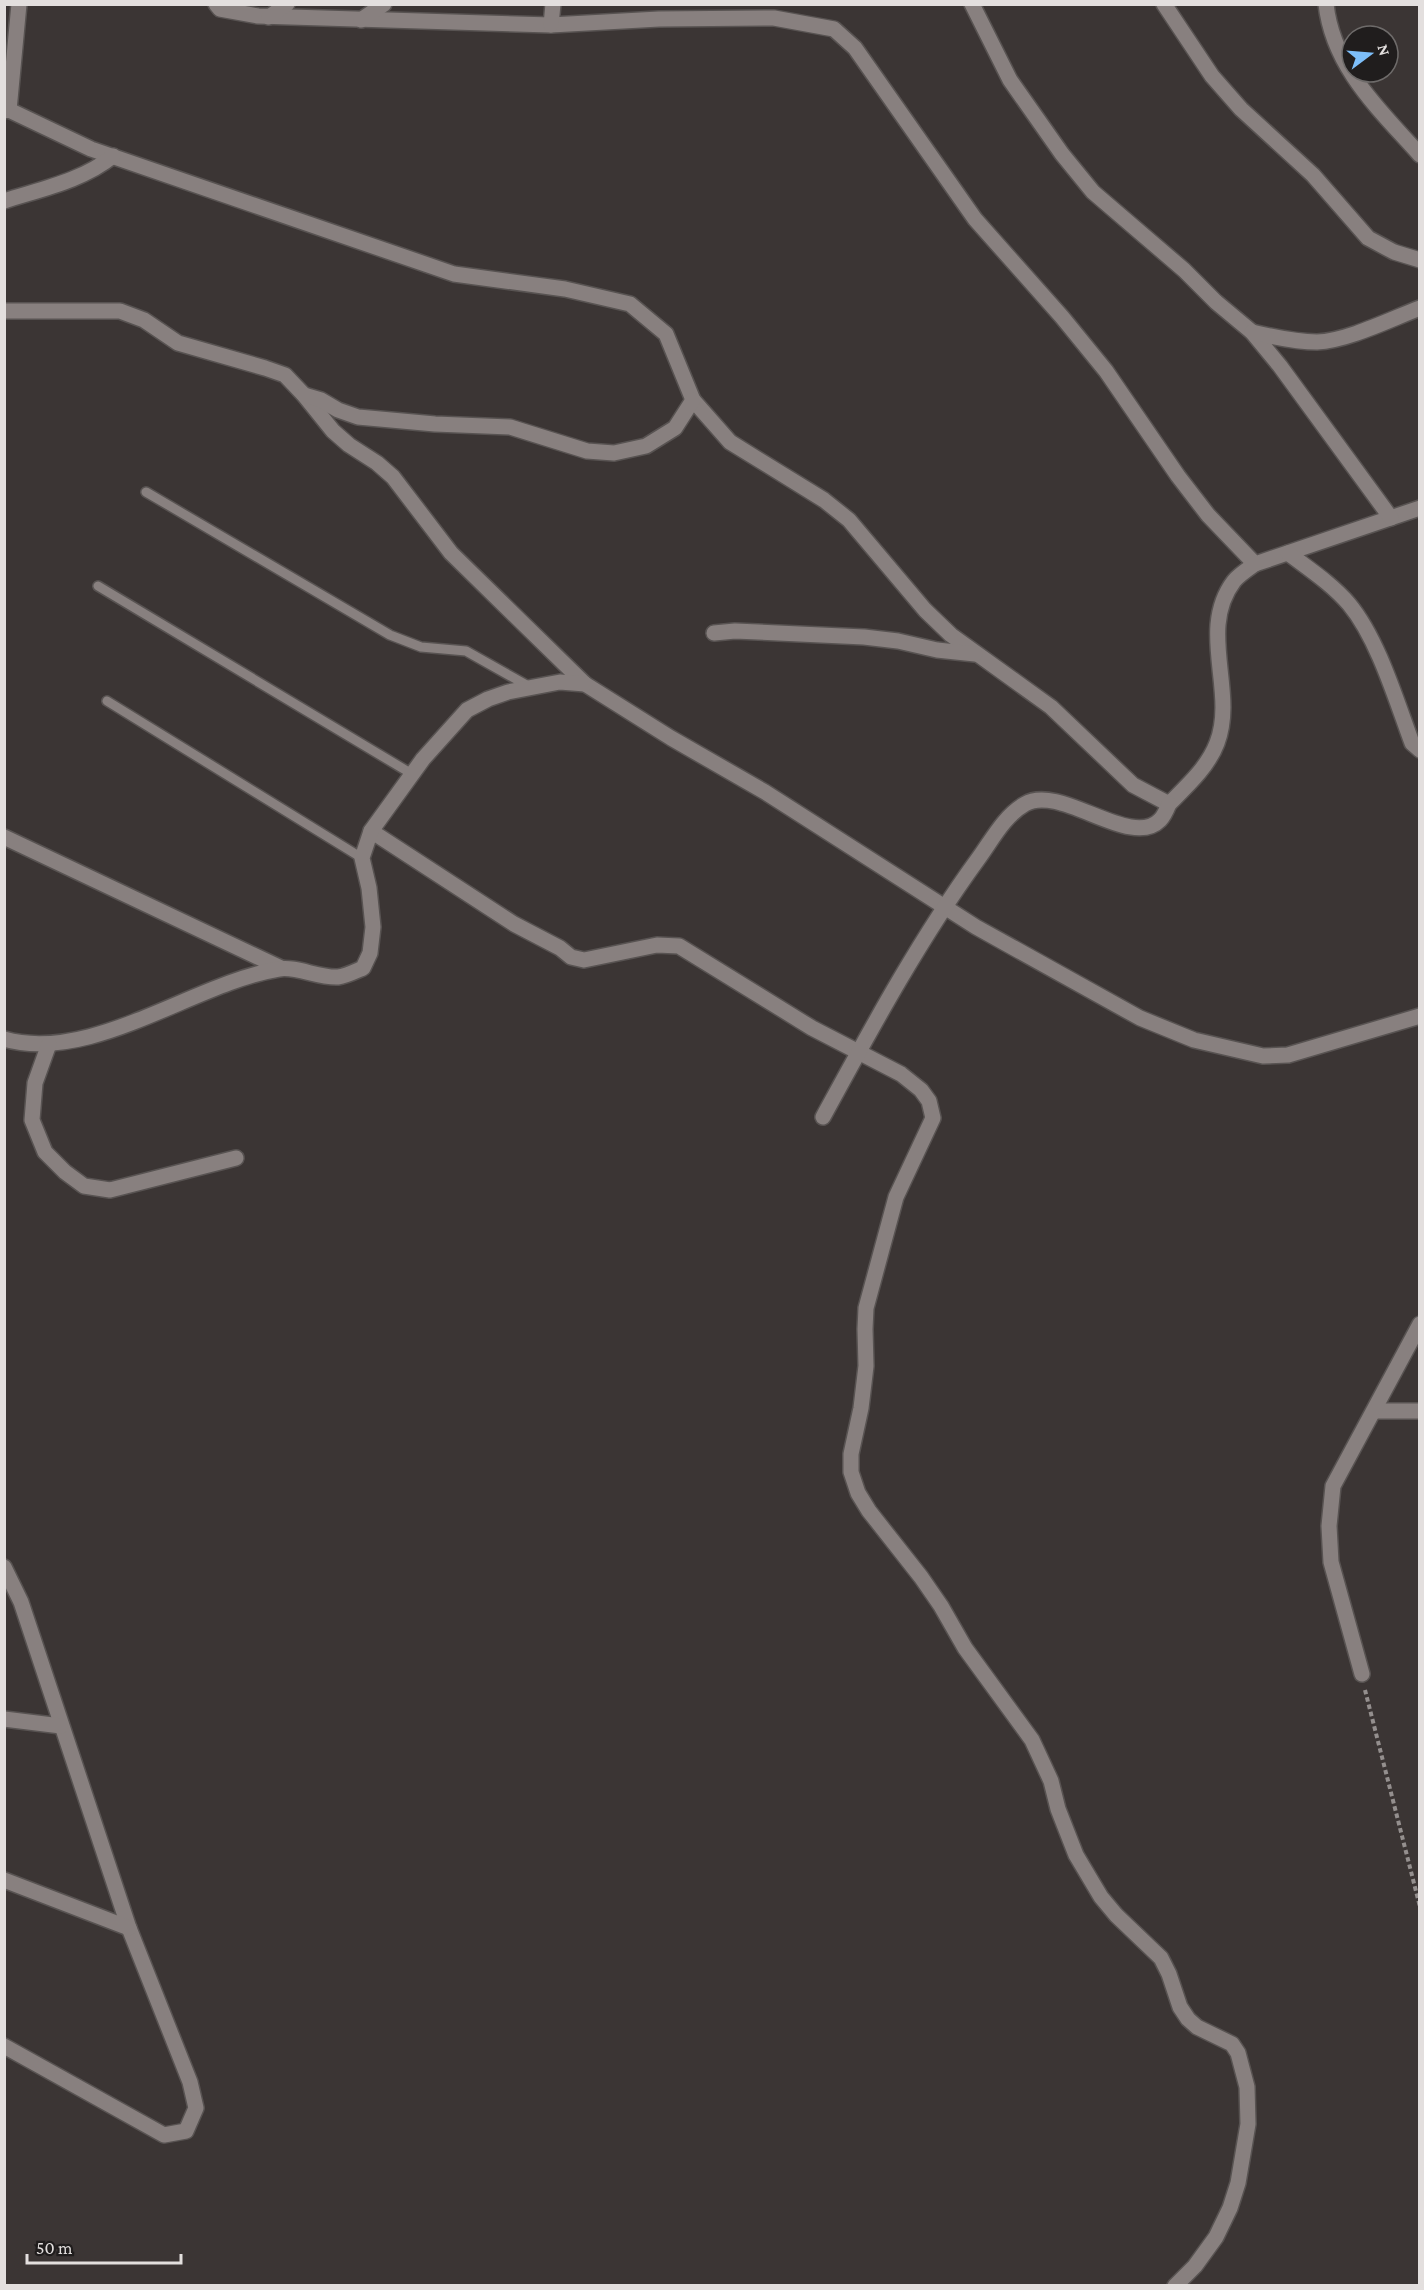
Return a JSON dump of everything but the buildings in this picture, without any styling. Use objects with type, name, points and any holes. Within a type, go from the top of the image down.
[{"type":"street","points":[[19,4],[7,111],[91,149],[454,274],[565,290],[630,304],[666,334],[693,400],[730,442],[824,500],[849,520],[926,610],[975,654],[1016,680],[1051,707],[1133,785],[1169,804]]},
{"type":"street","points":[[216,4],[220,9],[269,17],[551,25],[658,19],[774,18],[834,29],[861,56],[975,219],[1099,362],[1147,428],[1178,476],[1208,515],[1255,564]]},
{"type":"street","points":[[269,17],[287,4]]},
{"type":"street","points":[[362,20],[384,4]]},
{"type":"street","points":[[551,25],[553,4]]},
{"type":"street","points":[[972,4],[1011,80],[1062,154],[1094,192],[1252,332],[1280,366],[1391,518]]},
{"type":"street","points":[[1164,4],[1212,76],[1240,109],[1313,176],[1368,238],[1394,252],[1419,260]]},
{"type":"street","points":[[1326,4],[1335,46],[1355,82],[1419,156]]},
{"type":"street","points":[[4,201],[64,182],[98,168],[113,156]]},
{"type":"street","points":[[1252,332],[1285,339],[1319,342],[1349,334],[1419,308]]},
{"type":"street","points":[[4,311],[120,310],[144,320],[178,343],[285,375],[333,431],[349,446],[377,463],[393,477],[451,553],[585,684],[671,738],[765,792],[976,927],[1140,1018],[1194,1040],[1263,1056],[1288,1055],[1419,1016]]},
{"type":"street","points":[[304,396],[321,400],[338,410],[358,417],[435,424],[510,427],[539,434],[587,451],[614,453],[646,446],[675,428],[693,400]]},
{"type":"street","points":[[824,1117],[944,906],[1007,818],[1027,803],[1043,801],[1069,806],[1124,826],[1146,828],[1160,821],[1169,804],[1199,773],[1217,742],[1222,712],[1217,642],[1220,606],[1234,580],[1255,564],[1419,508]]},
{"type":"street","points":[[1288,553],[1349,603],[1368,633],[1412,743],[1419,750]]},
{"type":"street","points":[[714,633],[735,631],[864,637],[975,654]]},
{"type":"street","points":[[4,837],[281,968],[339,977],[363,968],[370,953],[373,927],[369,888],[362,858],[372,831],[423,759],[467,710],[508,692],[560,682],[585,684]]},
{"type":"street","points":[[372,831],[514,924],[560,948],[571,957],[584,960],[657,945],[679,946],[812,1028],[901,1074],[921,1090],[929,1101],[933,1118],[896,1197],[866,1308],[864,1387],[851,1454],[851,1472],[858,1493],[869,1511],[921,1577],[965,1648],[1032,1740],[1051,1781],[1058,1809],[1076,1855],[1101,1897],[1116,1916],[1161,1958],[1180,2007],[1188,2019],[1197,2027],[1232,2044],[1238,2053],[1246,2087],[1248,2124],[1238,2183],[1230,2208],[1216,2237],[1195,2266],[1175,2286]]},
{"type":"street","points":[[4,1039],[24,1045],[50,1044],[114,1029],[224,985],[281,968]]},
{"type":"street","points":[[50,1044],[35,1083],[32,1120],[45,1152],[65,1172],[84,1186],[110,1190],[236,1158]]},
{"type":"street","points":[[1362,1674],[1331,1562],[1329,1526],[1334,1486],[1419,1324]]},
{"type":"street","points":[[1375,1411],[1419,1411]]},
{"type":"street","points":[[4,1567],[21,1602],[129,1928],[190,2082],[196,2108],[186,2131],[164,2135],[4,2046]]},
{"type":"street","points":[[4,1719],[61,1726]]},
{"type":"street","points":[[4,1880],[129,1928]]},
{"type":"lane","points":[[147,492],[390,635],[421,647],[466,651],[532,688]]},
{"type":"lane","points":[[98,586],[412,774]]},
{"type":"lane","points":[[107,701],[362,858]]},
{"type":"path","points":[[1362,1674],[1419,1907]]}]
